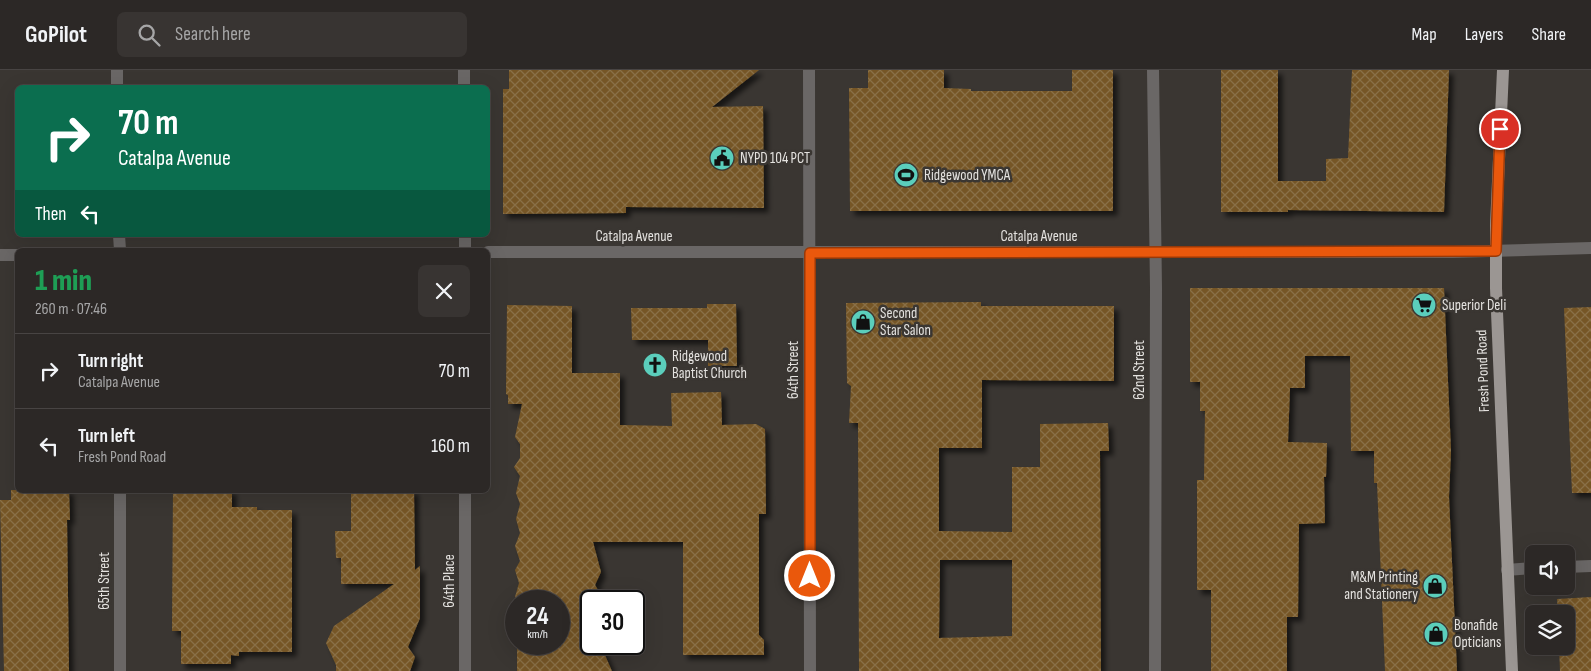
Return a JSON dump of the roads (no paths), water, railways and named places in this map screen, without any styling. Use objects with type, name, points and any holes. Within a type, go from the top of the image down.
[{"type":"main road","name":"Fresh Pond Road","points":[[1503,70],[1496,251],[1512,671]]},
{"type":"street","points":[[117,70],[117,85]]},
{"type":"street","points":[[464,70],[464,85]]},
{"type":"street","name":"64th Street","points":[[809,70],[810,671]]},
{"type":"street","name":"62nd Street","points":[[1153,70],[1155,671]]},
{"type":"street","name":"Catalpa Avenue","points":[[490,252],[1496,251],[1591,248]]},
{"type":"street","points":[[0,255],[15,255]]},
{"type":"street","name":"65th Street","points":[[120,493],[120,671]]},
{"type":"street","name":"64th Place","points":[[465,493],[465,671]]},
{"type":"street","points":[[1575,567],[1591,566]]},
{"type":"street","points":[[1508,570],[1525,569]]},
{"type":"place","name":"NYPD 104 PCT","points":[[722,158]]},
{"type":"place","name":"Ridgewood YMCA","points":[[906,175]]},
{"type":"place","name":"Superior Deli","points":[[1424,305]]},
{"type":"place","name":"Second Star Salon","points":[[863,322]]},
{"type":"place","name":"Ridgewood Baptist Church","points":[[655,365]]},
{"type":"place","name":"M&M Printing and Stationery","points":[[1435,586]]},
{"type":"place","name":"Bonafide Opticians","points":[[1436,634]]}]
